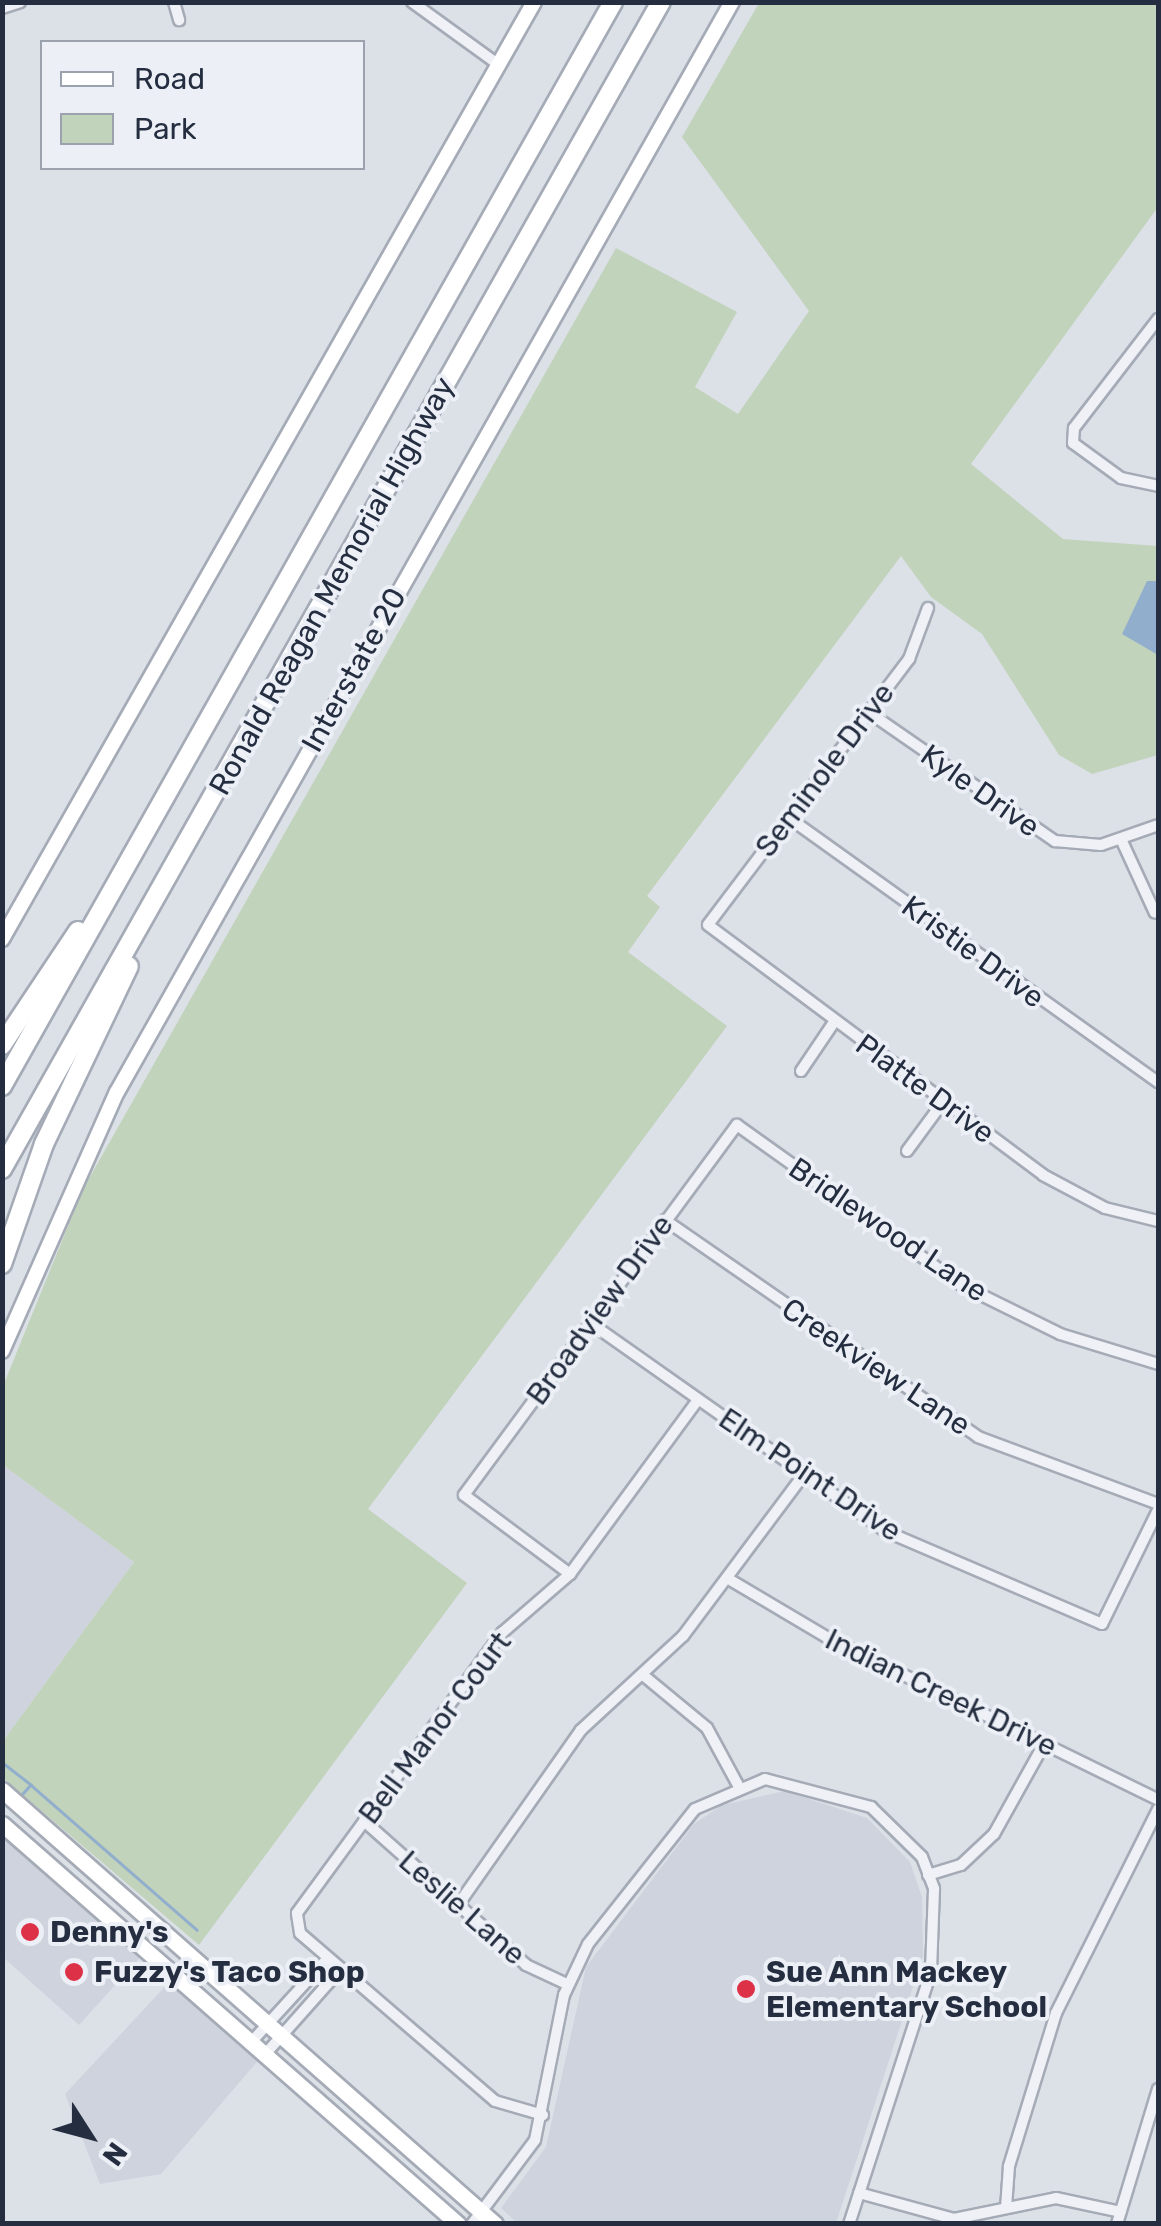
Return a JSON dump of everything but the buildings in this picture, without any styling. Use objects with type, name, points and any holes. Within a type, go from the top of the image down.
[{"type":"highway","name":"Ronald Reagan Memorial Highway","points":[[2,1086],[611,2]]},
{"type":"highway","name":"Ronald Reagan Memorial Highway","points":[[2,1168],[660,5]]},
{"type":"highway","points":[[2,1045],[160,805]]},
{"type":"highway","points":[[2,1264],[44,1144],[178,862]]},
{"type":"main road","points":[[2,939],[534,2]]},
{"type":"main road","name":"Interstate 20","points":[[2,1351],[117,1092],[732,2]]},
{"type":"main road","points":[[2,1790],[282,2034],[483,2220]]},
{"type":"main road","points":[[2,1824],[254,2039],[458,2224]]},
{"type":"main road","points":[[50,1862],[64,1846]]},
{"type":"main road","points":[[98,1904],[112,1886]]},
{"type":"street","points":[[2,8],[20,2]]},
{"type":"street","points":[[174,2],[179,20]]},
{"type":"street","points":[[412,2],[498,65]]},
{"type":"street","points":[[1158,320],[1074,428],[1073,443],[1121,478],[1158,486]]},
{"type":"street","name":"Seminole Drive","points":[[708,925],[918,645],[928,608]]},
{"type":"street","name":"Kyle Drive","points":[[867,711],[1033,831],[1076,846],[1121,839],[1158,824]]},
{"type":"street","name":"Kristie Drive","points":[[789,818],[1158,1082]]},
{"type":"street","points":[[1121,839],[1155,913]]},
{"type":"street","name":"Platte Drive","points":[[708,925],[834,1022],[1062,1187],[1158,1221]]},
{"type":"street","points":[[801,1070],[834,1022]]},
{"type":"street","points":[[908,1150],[943,1102]]},
{"type":"street","name":"Broadview Drive","points":[[570,1574],[464,1495],[737,1125]]},
{"type":"street","name":"Bridlewood Lane","points":[[737,1125],[962,1286],[1060,1334],[1158,1364]]},
{"type":"street","name":"Creekview Lane","points":[[666,1220],[978,1436],[1158,1507]]},
{"type":"street","name":"Elm Point Drive","points":[[590,1322],[886,1532],[1102,1624],[1158,1507]]},
{"type":"street","name":"Bell Manor Court","points":[[326,1958],[296,1924],[364,1821],[503,1632],[570,1574],[698,1400]]},
{"type":"street","points":[[458,1905],[580,1730],[643,1675],[727,1578],[804,1474]]},
{"type":"street","name":"Indian Creek Drive","points":[[727,1578],[1158,1800]]},
{"type":"street","points":[[643,1675],[707,1728],[738,1785]]},
{"type":"street","points":[[928,1875],[961,1866],[994,1834],[1044,1744]]},
{"type":"street","points":[[483,2220],[521,2167],[543,2115],[567,1984],[675,1829],[738,1785],[797,1781],[871,1807],[899,1828],[928,1875],[938,1930],[931,1972],[849,2224]]},
{"type":"street","points":[[1006,2208],[1009,2166],[1056,2014],[1158,1809]]},
{"type":"street","name":"Leslie Lane","points":[[364,1821],[526,1965],[567,1984]]},
{"type":"street","points":[[254,2039],[326,1958],[494,2101],[543,2115]]},
{"type":"street","points":[[268,2052],[340,1970]]},
{"type":"street","points":[[859,2192],[954,2219],[1056,2198],[1119,2218],[1158,2088]]},
{"type":"shaded area","points":[[3,1465],[134,1562],[3,1741]]},
{"type":"shaded area","name":"Sue Ann Mackey Elementary School","points":[[785,1791],[867,1818],[910,1862],[922,1897],[923,1956],[836,2223],[518,2224],[501,2208],[546,2147],[586,1967],[694,1824],[722,1805]]},
{"type":"shaded area","points":[[3,1832],[145,1952],[79,2025],[3,1957]]},
{"type":"shaded area","points":[[173,1978],[262,2056],[161,2174],[100,2184],[65,2094]]},
{"type":"green space","points":[[759,3],[1158,3],[1158,207],[971,464],[1063,539],[1158,546],[1158,755],[1092,774],[1059,755],[982,634],[931,597],[901,556],[647,896],[660,907],[628,952],[727,1026],[368,1509],[467,1583],[199,1945],[3,1778],[3,1741],[134,1562],[3,1465],[3,1386],[83,1189],[616,248],[737,312],[695,387],[738,414],[809,311],[682,137]]},
{"type":"water","points":[[1147,581],[1158,581],[1158,655],[1122,634]]},
{"type":"waterway","points":[[2,1762],[31,1785],[23,1794]]},
{"type":"waterway","points":[[31,1785],[197,1930]]},
{"type":"place","name":"Denny's","points":[[30,1932]]},
{"type":"place","name":"Fuzzy's Taco Shop","points":[[74,1972]]},
{"type":"place","name":"Sue Ann Mackey Elementary School","points":[[746,1989]]}]
